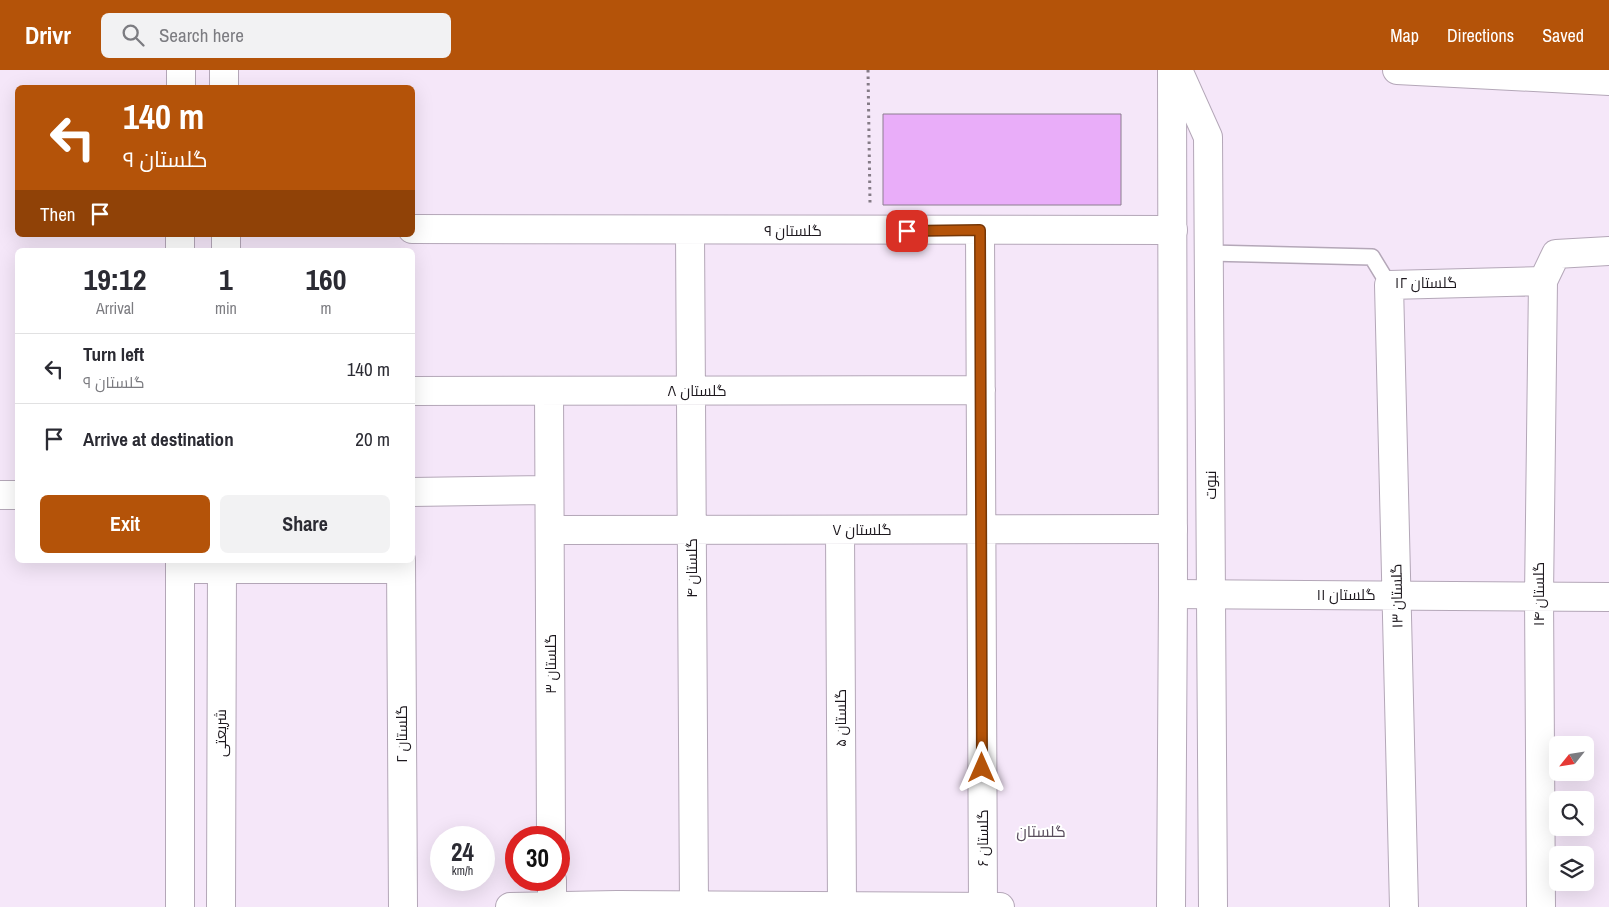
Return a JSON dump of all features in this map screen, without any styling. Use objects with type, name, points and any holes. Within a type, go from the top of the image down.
[{"type":"street","points":[[181,70],[181,85]]},
{"type":"street","points":[[224,70],[224,85]]},
{"type":"street","points":[[1171,907],[1173,594],[1172,70]]},
{"type":"street","name":"نبوت","points":[[1178,70],[1208,137],[1213,907]]},
{"type":"street","points":[[1397,70],[1609,81]]},
{"type":"street","name":"گلستان ۹","points":[[415,229],[690,231],[1173,230]]},
{"type":"street","name":"گلستان ۶","points":[[980,230],[983,906]]},
{"type":"street","name":"گلستان ۴","points":[[690,231],[694,906]]},
{"type":"street","points":[[1543,281],[1556,254],[1609,252]]},
{"type":"street","name":"گلستان ۱۲","points":[[1389,285],[1543,281]]},
{"type":"street","name":"گلستان ۱۴","points":[[1542,907],[1539,596],[1543,281]]},
{"type":"street","name":"گلستان ۱۳","points":[[1389,285],[1404,907]]},
{"type":"street","name":"گلستان ۸","points":[[415,391],[981,390]]},
{"type":"street","name":"گلستان ۳","points":[[549,391],[551,826]]},
{"type":"street","points":[[415,492],[549,490]]},
{"type":"street","points":[[0,495],[15,495]]},
{"type":"street","name":"گلستان ۷","points":[[550,530],[1173,529]]},
{"type":"street","name":"گلستان ۵","points":[[840,530],[842,906]]},
{"type":"street","points":[[180,907],[180,564],[401,565]]},
{"type":"street","name":"شریعتی","points":[[221,907],[222,564]]},
{"type":"street","name":"گلستان ۲","points":[[401,565],[403,907]]},
{"type":"street","name":"گلستان ۱۱","points":[[1173,594],[1609,596]]},
{"type":"street","points":[[510,907],[552,893],[617,906],[1000,907]]},
{"type":"lane","name":"گلستان ۱۲","points":[[1210,253],[1372,257],[1389,285]]},
{"type":"path","points":[[868,70],[870,231]]},
{"type":"building","points":[[883,114],[1121,114],[1121,205],[883,205]]},
{"type":"district","name":"گلستان","points":[[1041,831]]},
{"type":"route","points":[[907,231],[980,230],[982,768]]}]
